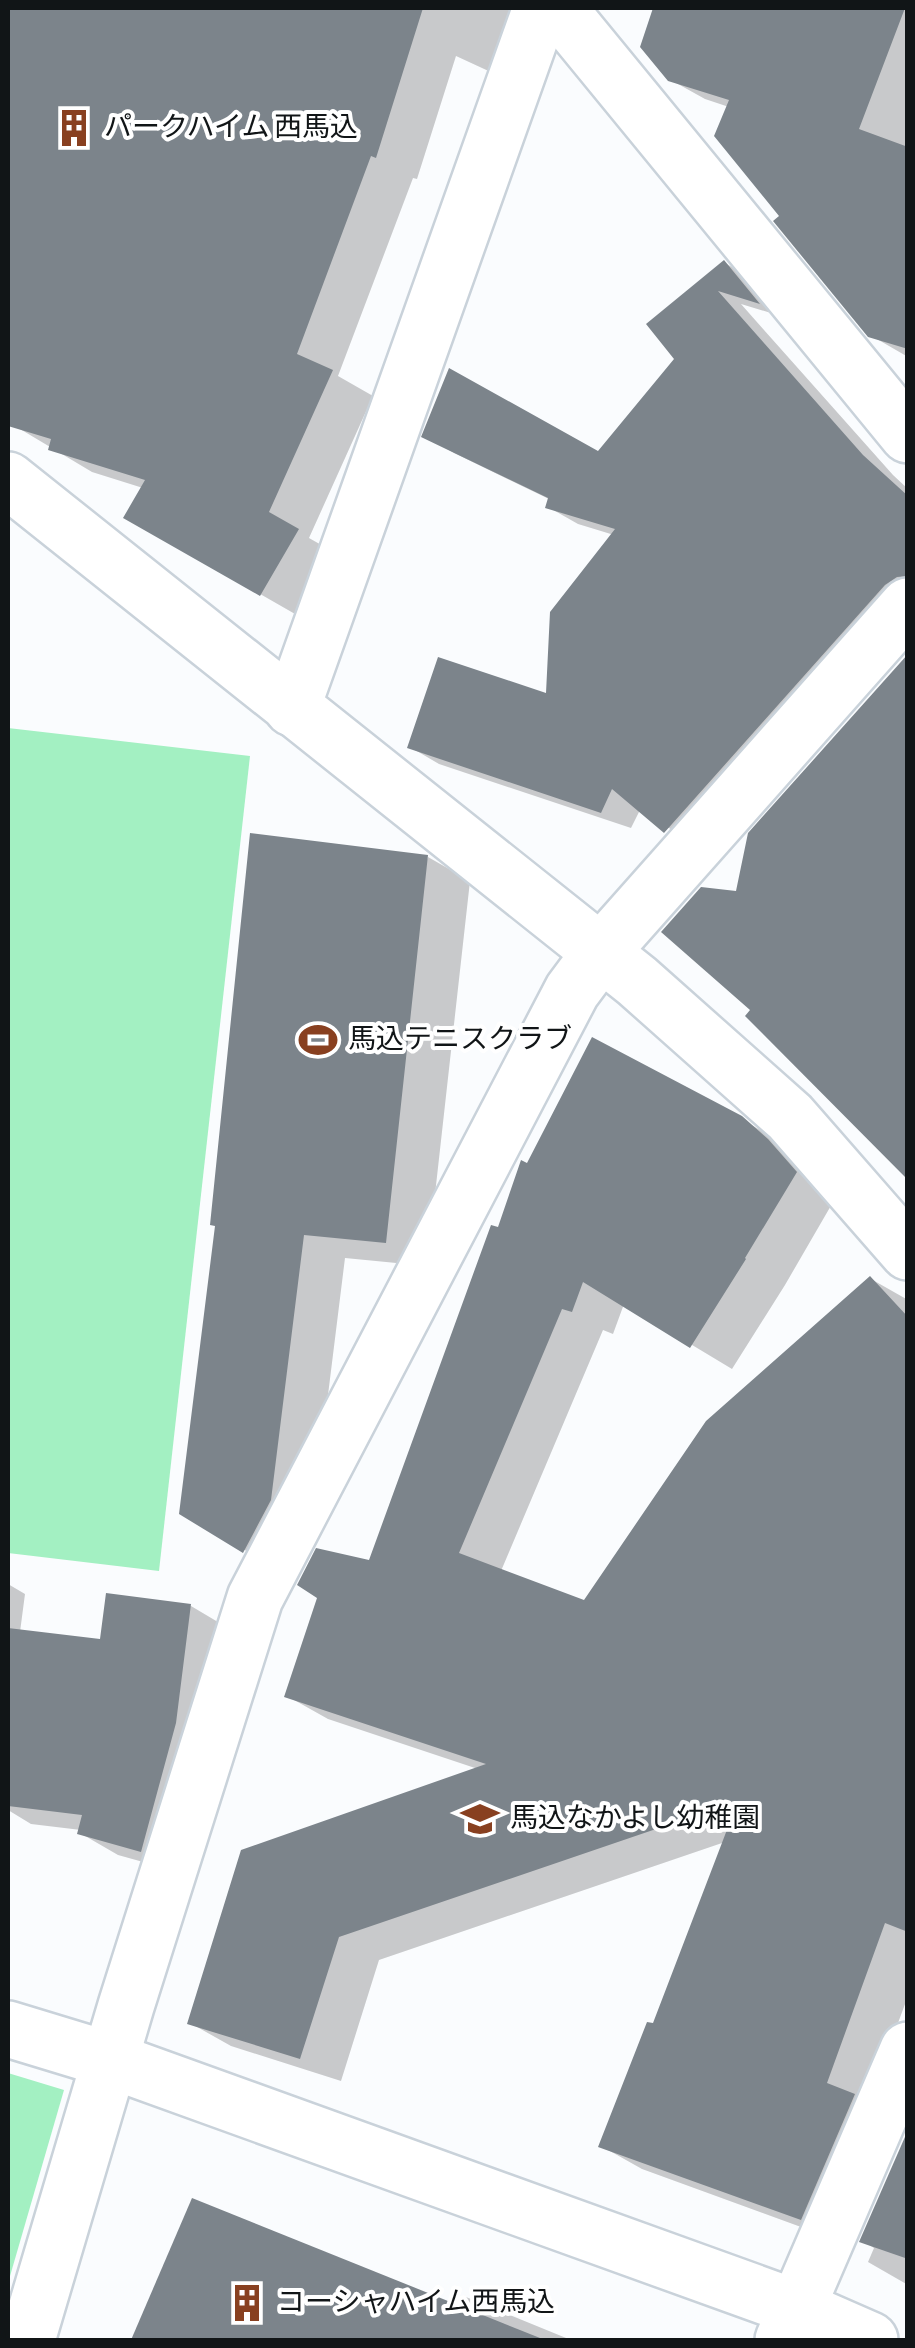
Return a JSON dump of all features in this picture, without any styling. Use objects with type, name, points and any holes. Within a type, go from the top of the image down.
[{"type":"street","points":[[292,708],[541,8]]},
{"type":"street","points":[[558,8],[908,435]]},
{"type":"street","points":[[8,480],[637,981],[790,1117],[908,1252]]},
{"type":"street","points":[[27,2340],[255,1598],[572,991],[601,952],[908,606]]},
{"type":"street","points":[[8,2029],[110,2060],[790,2324],[870,2340]]},
{"type":"street","points":[[790,2324],[908,2050]]},
{"type":"green space","points":[[8,728],[250,756],[159,1571],[8,1553]]},
{"type":"green space","points":[[8,2073],[64,2090],[8,2283]]},
{"type":"building","points":[[8,8],[423,8],[376,158],[371,156],[297,354],[333,370],[269,512],[299,529],[260,596],[123,518],[145,480],[48,450],[51,439],[8,426]]},
{"type":"building","points":[[653,8],[905,8],[859,129],[908,147],[908,349],[868,337],[773,221],[779,216],[714,136],[729,100],[668,81],[640,47]]},
{"type":"building","points":[[724,260],[760,304],[718,291],[863,455],[908,496],[908,576],[897,577],[885,585],[664,833],[612,789],[601,813],[407,748],[438,657],[546,693],[550,612],[615,529],[545,508],[548,498],[421,437],[449,368],[598,451],[674,359],[646,324]]},
{"type":"building","points":[[908,654],[908,1180],[745,1016],[750,1010],[661,932],[701,887],[736,891],[748,833]]},
{"type":"building","name":"馬込テニスクラブ","points":[[250,833],[428,855],[386,1243],[304,1235],[271,1500],[243,1553],[179,1514],[215,1226],[210,1225]]},
{"type":"building","points":[[592,1037],[742,1116],[797,1172],[690,1348],[583,1282],[572,1312],[562,1309],[459,1553],[584,1600],[706,1421],[870,1276],[908,1317],[908,1932],[885,1923],[827,2083],[855,2094],[801,2220],[598,2147],[647,2022],[653,2023],[738,1801],[339,1937],[300,2059],[187,2024],[241,1850],[486,1764],[284,1697],[317,1598],[297,1585],[316,1548],[369,1560],[491,1225],[498,1227],[521,1160],[527,1163]]},
{"type":"building","points":[[106,1593],[191,1604],[176,1723],[141,1852],[77,1834],[82,1815],[8,1806],[8,1628],[100,1639]]},
{"type":"building","points":[[908,2130],[908,2259],[859,2242]]},
{"type":"building","name":"コーシャハイム西馬込","points":[[192,2198],[540,2338],[131,2340]]},
{"type":"place","name":"パークハイム 西馬込","points":[[74,128]]},
{"type":"place","name":"馬込テニスクラブ","points":[[318,1040]]},
{"type":"place","name":"馬込なかよし幼稚園","points":[[480,1819]]},
{"type":"place","name":"コーシャハイム西馬込","points":[[247,2303]]}]
